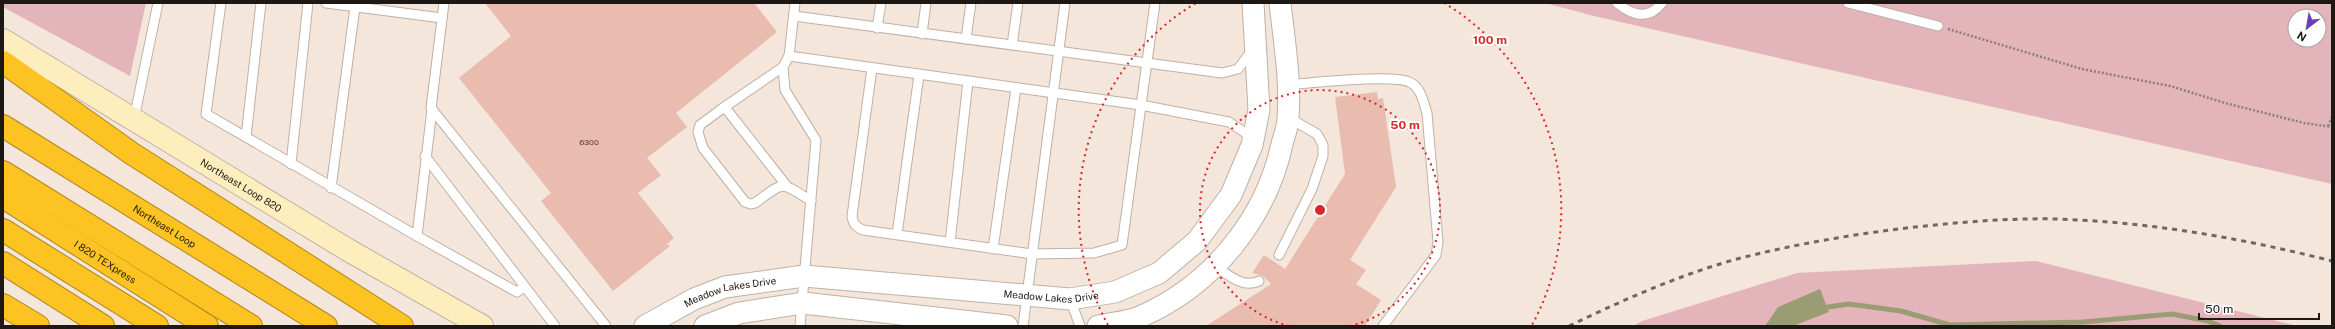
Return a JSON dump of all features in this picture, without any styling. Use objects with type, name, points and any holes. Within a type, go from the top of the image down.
[{"type":"highway","points":[[3,62],[131,153],[402,326]]},
{"type":"highway","name":"Northeast Loop","points":[[3,126],[326,326]]},
{"type":"highway","points":[[3,172],[252,326]]},
{"type":"highway","name":"I 820 TEXpress","points":[[3,197],[208,326]]},
{"type":"highway","points":[[3,230],[157,326]]},
{"type":"highway","points":[[3,263],[103,326]]},
{"type":"highway","points":[[3,305],[38,326]]},
{"type":"main road","name":"Northeast Loop 820","points":[[3,40],[348,250],[482,326]]},
{"type":"street","name":"Meadow Lakes Drive","points":[[645,326],[694,299],[725,287],[804,276],[1070,300],[1115,292],[1159,273],[1197,241],[1232,195],[1242,172],[1253,138],[1259,110],[1257,45],[1253,3]]},
{"type":"street","points":[[1098,326],[1141,316],[1177,298],[1204,277],[1215,266],[1247,226],[1266,196],[1279,160],[1288,118],[1288,85],[1280,3]]},
{"type":"street","points":[[705,326],[739,313],[803,303],[1007,326]]},
{"type":"lane","points":[[134,120],[158,3]]},
{"type":"lane","points":[[220,3],[206,114],[331,188],[516,292],[524,287]]},
{"type":"lane","points":[[246,137],[261,3]]},
{"type":"lane","points":[[291,164],[308,3]]},
{"type":"lane","points":[[326,3],[442,18]]},
{"type":"lane","points":[[417,236],[425,156],[444,3]]},
{"type":"lane","points":[[786,185],[779,185],[755,203],[751,204],[745,202],[700,142],[698,132],[700,125],[783,67],[789,56],[795,3]]},
{"type":"lane","points":[[877,28],[881,3]]},
{"type":"lane","points":[[922,34],[926,3]]},
{"type":"lane","points":[[966,39],[971,3]]},
{"type":"lane","points":[[1012,46],[1018,3]]},
{"type":"lane","points":[[1023,326],[1065,3]]},
{"type":"lane","points":[[872,68],[852,222],[863,230],[1032,254],[1094,253],[1122,245],[1155,3]]},
{"type":"lane","points":[[1617,3],[1632,13],[1647,14],[1656,11],[1662,3]]},
{"type":"lane","points":[[1848,3],[1938,26]]},
{"type":"lane","points":[[331,188],[355,7]]},
{"type":"lane","points":[[794,16],[1222,73],[1238,69],[1257,45]]},
{"type":"lane","points":[[789,56],[1141,105],[1229,122],[1253,138]]},
{"type":"lane","points":[[783,67],[785,90],[816,140],[800,326]]},
{"type":"lane","points":[[897,234],[919,74]]},
{"type":"lane","points":[[1288,85],[1388,79],[1409,82],[1420,92],[1427,113],[1438,242],[1436,255],[1384,326]]},
{"type":"lane","points":[[950,242],[968,81]]},
{"type":"lane","points":[[993,249],[1016,88]]},
{"type":"lane","points":[[723,108],[730,112],[786,185],[811,201]]},
{"type":"lane","points":[[432,109],[606,326]]},
{"type":"lane","points":[[1279,255],[1312,189],[1323,156],[1323,145],[1317,134],[1288,118]]},
{"type":"lane","points":[[425,156],[555,326]]},
{"type":"lane","points":[[1215,266],[1237,281],[1254,284],[1259,282]]},
{"type":"lane","points":[[1070,300],[1080,326]]},
{"type":"path","points":[[1938,26],[2082,69],[2170,86],[2225,103],[2304,123],[2328,126],[2332,128]]},
{"type":"path","points":[[2328,126],[2332,117]]},
{"type":"shaded area","points":[[3,3],[146,3],[130,76],[3,7]]},
{"type":"shaded area","points":[[1545,3],[2332,3],[2332,184],[1594,16]]},
{"type":"shaded area","points":[[2036,261],[2297,326],[1633,326],[1642,321],[1797,273]]},
{"type":"shaded area","points":[[1820,289],[1829,312],[1793,326],[1765,326],[1778,307]]},
{"type":"building","points":[[485,3],[754,3],[777,32],[676,113],[687,127],[647,158],[661,175],[638,193],[674,238],[667,244],[670,246],[613,291],[541,201],[551,193],[459,78],[511,36]]},
{"type":"building","points":[[1377,92],[1378,99],[1383,98],[1396,187],[1350,260],[1366,270],[1356,284],[1381,300],[1365,326],[1206,326],[1271,284],[1263,276],[1252,273],[1264,255],[1285,269],[1345,174],[1335,97]]},
{"type":"waterway","points":[[1821,308],[1849,304],[1901,311],[1950,325],[2083,322],[2172,314],[2208,321],[2220,326]]},
{"type":"railway","points":[[1569,326],[1652,289],[1715,265],[1737,259],[1803,244],[1848,236],[1950,224],[2038,219],[2126,224],[2195,232],[2229,238],[2332,261]]}]
